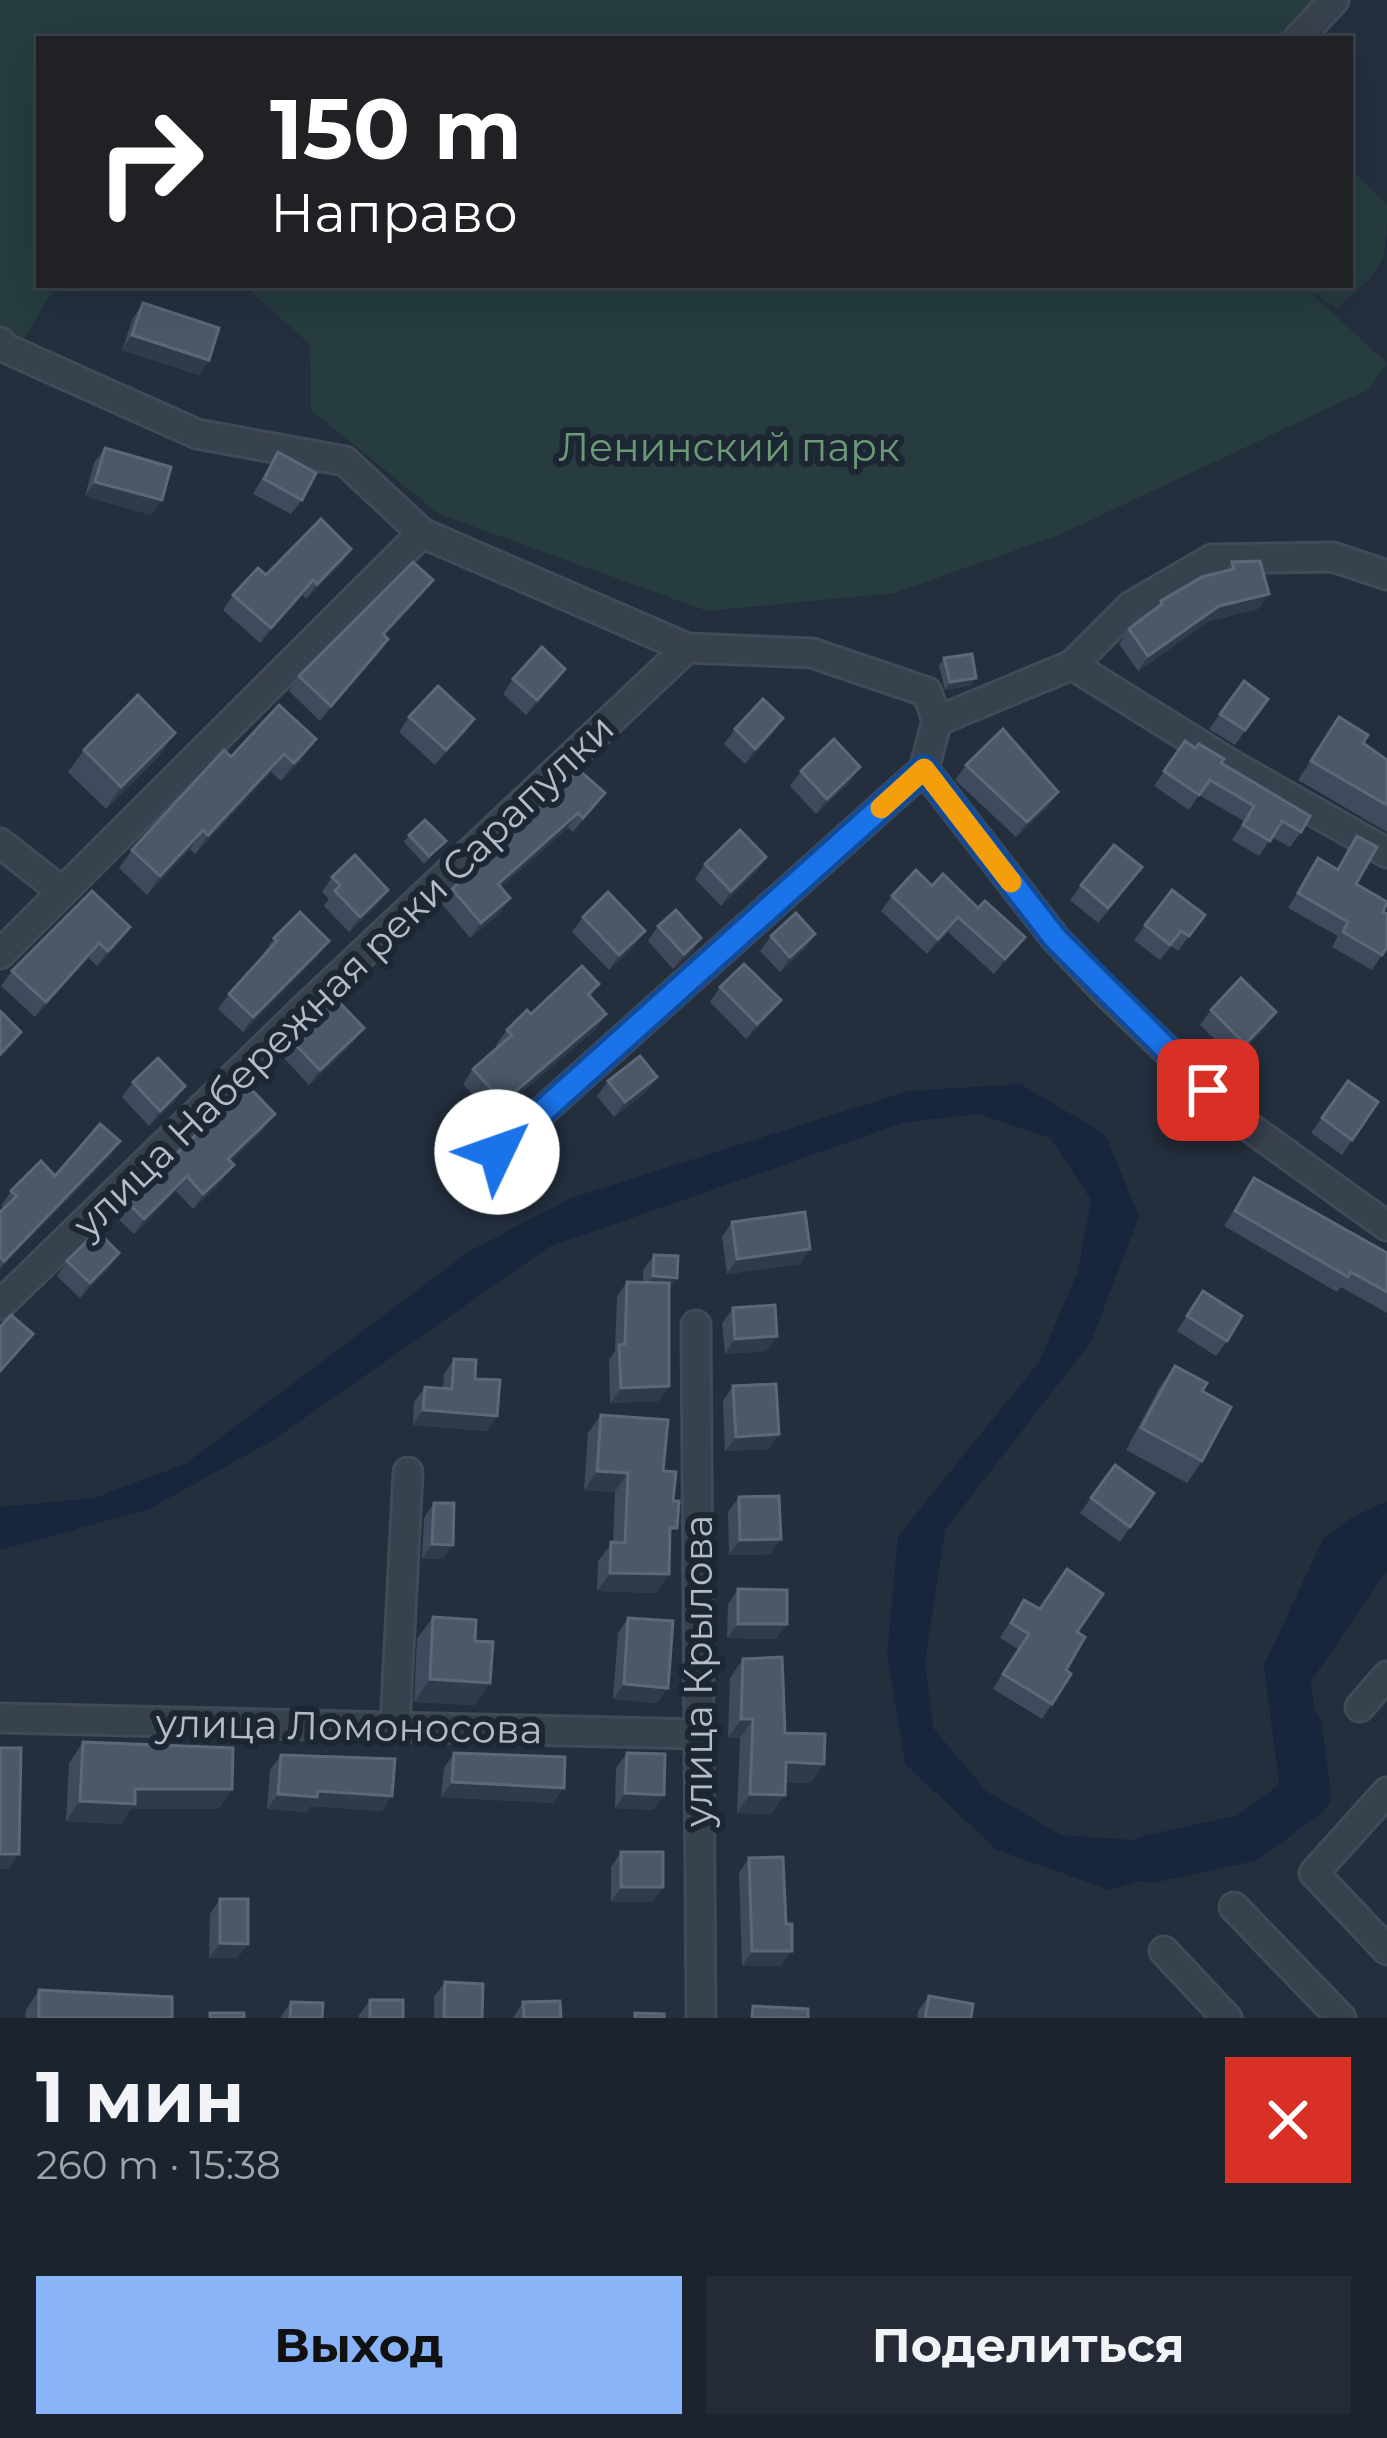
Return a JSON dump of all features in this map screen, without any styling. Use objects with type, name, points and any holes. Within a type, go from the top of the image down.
[{"type":"street","points":[[1301,36],[1334,0]]},
{"type":"street","points":[[2,348],[197,434],[345,460],[422,533],[687,648],[812,652],[927,692],[937,721],[924,769],[497,1152]]},
{"type":"street","points":[[0,954],[422,533]]},
{"type":"street","points":[[937,721],[1072,665],[1131,606],[1212,559],[1334,556],[1387,575]]},
{"type":"street","name":"улица Набережная реки Сарапулки","points":[[0,1305],[304,1009],[687,648]]},
{"type":"street","points":[[1072,665],[1234,766],[1387,853]]},
{"type":"street","points":[[924,769],[1055,938],[1106,992],[1242,1122],[1387,1226]]},
{"type":"street","points":[[0,843],[60,890]]},
{"type":"street","name":"улица Крылова","points":[[696,1324],[701,2018]]},
{"type":"street","points":[[395,1727],[408,1472]]},
{"type":"street","points":[[1360,1707],[1387,1676]]},
{"type":"street","name":"улица Ломоносова","points":[[0,1718],[699,1734]]},
{"type":"street","points":[[1387,1792],[1314,1873],[1387,1950]]},
{"type":"street","points":[[1234,1907],[1341,2018]]},
{"type":"street","points":[[1164,1951],[1227,2018]]},
{"type":"green space","points":[[0,0],[1341,0],[1311,36],[36,36],[36,288],[54,288],[20,346],[0,324]]},
{"type":"green space","name":"Ленинский парк","points":[[1353,171],[1387,204],[1384,254],[1374,274],[1337,308],[1309,291],[1387,363],[1369,389],[1061,534],[894,593],[707,611],[439,514],[311,410],[310,344],[246,288],[1353,288]]},
{"type":"water","points":[[1020,1084],[1105,1134],[1139,1216],[1091,1342],[945,1530],[925,1662],[933,1728],[986,1791],[1061,1835],[1221,1846],[1158,1875],[1110,1890],[997,1850],[905,1764],[887,1655],[898,1536],[1039,1362],[1078,1271],[1091,1200],[1050,1138],[978,1114],[906,1122],[549,1247],[273,1440],[149,1509],[0,1550],[0,1507],[94,1498],[185,1464],[468,1252],[571,1198],[908,1091]]},
{"type":"water","points":[[1387,1501],[1387,1571],[1311,1681],[1323,1785],[1282,1806],[1264,1665],[1323,1539],[1352,1517]]},
{"type":"building","points":[[143,303],[219,328],[209,360],[132,335]]},
{"type":"building","points":[[105,448],[171,467],[162,500],[95,482]]},
{"type":"building","points":[[278,452],[316,473],[302,500],[264,479]]},
{"type":"building","points":[[321,519],[351,549],[317,584],[313,580],[271,628],[233,595],[258,568],[266,575]]},
{"type":"building","points":[[1260,561],[1269,594],[1219,606],[1148,656],[1129,629],[1161,601],[1202,577],[1234,569],[1232,562]]},
{"type":"building","points":[[413,562],[433,580],[383,634],[388,639],[331,706],[299,676]]},
{"type":"building","points":[[542,647],[565,669],[537,700],[513,679]]},
{"type":"building","points":[[972,654],[976,678],[950,682],[944,658]]},
{"type":"building","points":[[1244,681],[1268,699],[1245,730],[1220,714]]},
{"type":"building","points":[[438,686],[474,719],[446,750],[409,717]]},
{"type":"building","points":[[138,695],[175,733],[121,787],[84,750]]},
{"type":"building","points":[[763,699],[783,718],[755,749],[735,729]]},
{"type":"building","points":[[279,705],[316,739],[294,763],[284,754],[208,835],[203,830],[160,876],[132,850],[224,750],[231,757]]},
{"type":"building","points":[[1339,717],[1368,735],[1363,743],[1387,760],[1387,805],[1311,761]]},
{"type":"building","points":[[1003,729],[1058,792],[1027,822],[966,765]]},
{"type":"building","points":[[834,739],[860,767],[827,799],[801,771]]},
{"type":"building","points":[[1185,741],[1224,759],[1221,763],[1310,816],[1301,832],[1282,821],[1270,841],[1243,825],[1254,806],[1210,780],[1199,795],[1164,771]]},
{"type":"building","points":[[579,770],[605,793],[583,818],[578,813],[498,884],[510,898],[481,923],[452,889]]},
{"type":"building","points":[[425,820],[446,841],[429,856],[409,835]]},
{"type":"building","points":[[740,830],[766,857],[731,891],[705,864]]},
{"type":"building","points":[[1357,836],[1377,847],[1356,884],[1387,902],[1383,912],[1387,914],[1387,947],[1382,955],[1343,932],[1348,922],[1298,893],[1318,858],[1338,870]]},
{"type":"building","points":[[1114,845],[1142,867],[1108,908],[1081,885]]},
{"type":"building","points":[[355,855],[388,890],[360,917],[335,891],[340,885],[332,877]]},
{"type":"building","points":[[916,870],[932,886],[943,874],[978,908],[985,901],[1025,937],[1005,959],[958,917],[938,939],[892,896]]},
{"type":"building","points":[[1172,890],[1205,915],[1189,936],[1181,931],[1170,945],[1145,925]]},
{"type":"building","points":[[92,891],[130,927],[108,951],[99,943],[46,1002],[12,971]]},
{"type":"building","points":[[608,892],[645,931],[619,955],[583,917]]},
{"type":"building","points":[[676,910],[701,938],[684,954],[658,926]]},
{"type":"building","points":[[300,912],[329,941],[253,1017],[229,994]]},
{"type":"building","points":[[796,913],[815,934],[790,957],[771,936]]},
{"type":"building","points":[[744,964],[781,1000],[757,1024],[720,987]]},
{"type":"building","points":[[582,966],[599,984],[588,994],[606,1014],[503,1102],[473,1069],[512,1035],[507,1030],[527,1010],[531,1014]]},
{"type":"building","points":[[1241,978],[1276,1012],[1245,1044],[1211,1010]]},
{"type":"building","points":[[336,999],[364,1028],[320,1070],[292,1041]]},
{"type":"building","points":[[0,1011],[21,1032],[0,1054]]},
{"type":"building","points":[[640,1056],[657,1077],[625,1102],[608,1081]]},
{"type":"building","points":[[158,1058],[185,1086],[160,1111],[133,1082]]},
{"type":"building","points":[[1348,1081],[1378,1102],[1352,1140],[1322,1118]]},
{"type":"building","points":[[247,1085],[275,1114],[228,1159],[234,1165],[203,1194],[187,1176],[144,1219],[127,1202]]},
{"type":"building","points":[[100,1124],[120,1141],[4,1261],[0,1212],[17,1196],[11,1191],[41,1161],[55,1176]]},
{"type":"building","points":[[1254,1178],[1387,1253],[1387,1292],[1351,1272],[1348,1277],[1235,1211]]},
{"type":"building","points":[[805,1212],[810,1249],[737,1259],[732,1222]]},
{"type":"building","points":[[97,1231],[119,1253],[90,1283],[67,1261]]},
{"type":"building","points":[[654,1255],[678,1256],[677,1278],[653,1276]]},
{"type":"building","points":[[627,1282],[669,1283],[669,1386],[621,1388],[619,1345],[625,1344]]},
{"type":"building","points":[[1203,1291],[1242,1316],[1227,1341],[1187,1316]]},
{"type":"building","points":[[775,1305],[777,1336],[735,1339],[733,1308]]},
{"type":"building","points":[[11,1315],[33,1334],[0,1371],[0,1327]]},
{"type":"building","points":[[454,1359],[476,1360],[475,1379],[500,1380],[497,1416],[423,1410],[425,1387],[452,1389]]},
{"type":"building","points":[[1175,1366],[1207,1383],[1202,1391],[1231,1407],[1202,1461],[1141,1428]]},
{"type":"building","points":[[776,1384],[779,1434],[736,1437],[733,1386]]},
{"type":"building","points":[[601,1415],[668,1420],[663,1471],[676,1472],[673,1501],[679,1501],[677,1528],[670,1528],[669,1574],[610,1573],[611,1542],[625,1543],[628,1473],[597,1471]]},
{"type":"building","points":[[1115,1465],[1154,1493],[1130,1527],[1091,1498]]},
{"type":"building","points":[[779,1496],[781,1539],[740,1540],[739,1497]]},
{"type":"building","points":[[434,1503],[454,1503],[453,1545],[432,1544]]},
{"type":"building","points":[[1067,1569],[1103,1594],[1077,1632],[1085,1637],[1066,1670],[1071,1674],[1052,1704],[1003,1674],[1029,1634],[1011,1623],[1024,1600],[1040,1609]]},
{"type":"building","points":[[738,1589],[787,1590],[787,1624],[738,1624]]},
{"type":"building","points":[[433,1617],[476,1620],[475,1641],[493,1642],[490,1683],[430,1679]]},
{"type":"building","points":[[628,1618],[673,1621],[668,1688],[624,1684]]},
{"type":"building","points":[[782,1657],[785,1733],[825,1734],[824,1764],[786,1762],[785,1795],[750,1794],[753,1719],[741,1719],[743,1659]]},
{"type":"building","points":[[83,1742],[233,1748],[232,1789],[135,1789],[135,1804],[80,1801]]},
{"type":"building","points":[[0,1748],[21,1748],[19,1854],[0,1854]]},
{"type":"building","points":[[454,1753],[565,1757],[564,1788],[452,1782]]},
{"type":"building","points":[[627,1753],[665,1754],[664,1795],[625,1793]]},
{"type":"building","points":[[281,1755],[395,1759],[392,1796],[318,1791],[317,1797],[278,1794]]},
{"type":"building","points":[[621,1852],[663,1852],[663,1887],[621,1887]]},
{"type":"building","points":[[783,1857],[792,1951],[752,1951],[749,1858]]},
{"type":"building","points":[[220,1899],[248,1899],[248,1944],[220,1943]]},
{"type":"building","points":[[445,1982],[483,1984],[482,2018],[444,2018]]},
{"type":"building","points":[[39,1990],[172,1997],[172,2018],[39,2018]]},
{"type":"building","points":[[929,1996],[973,2004],[971,2018],[925,2018]]},
{"type":"building","points":[[370,2000],[403,2000],[403,2018],[370,2018]]},
{"type":"building","points":[[560,2001],[561,2018],[524,2018],[523,2002]]},
{"type":"building","points":[[291,2002],[323,2003],[322,2018],[290,2018]]},
{"type":"building","points":[[753,2006],[808,2009],[808,2018],[752,2018]]},
{"type":"building","points":[[210,2013],[244,2013],[244,2018],[210,2018]]},
{"type":"building","points":[[635,2013],[664,2014],[664,2018],[635,2018]]},
{"type":"waterway","points":[[1150,1859],[1247,1838],[1307,1794],[1298,1727]]},
{"type":"slow traffic","points":[[881,808],[924,769],[1011,882]]},
{"type":"route","points":[[497,1152],[924,769],[1055,938],[1208,1090]]}]
